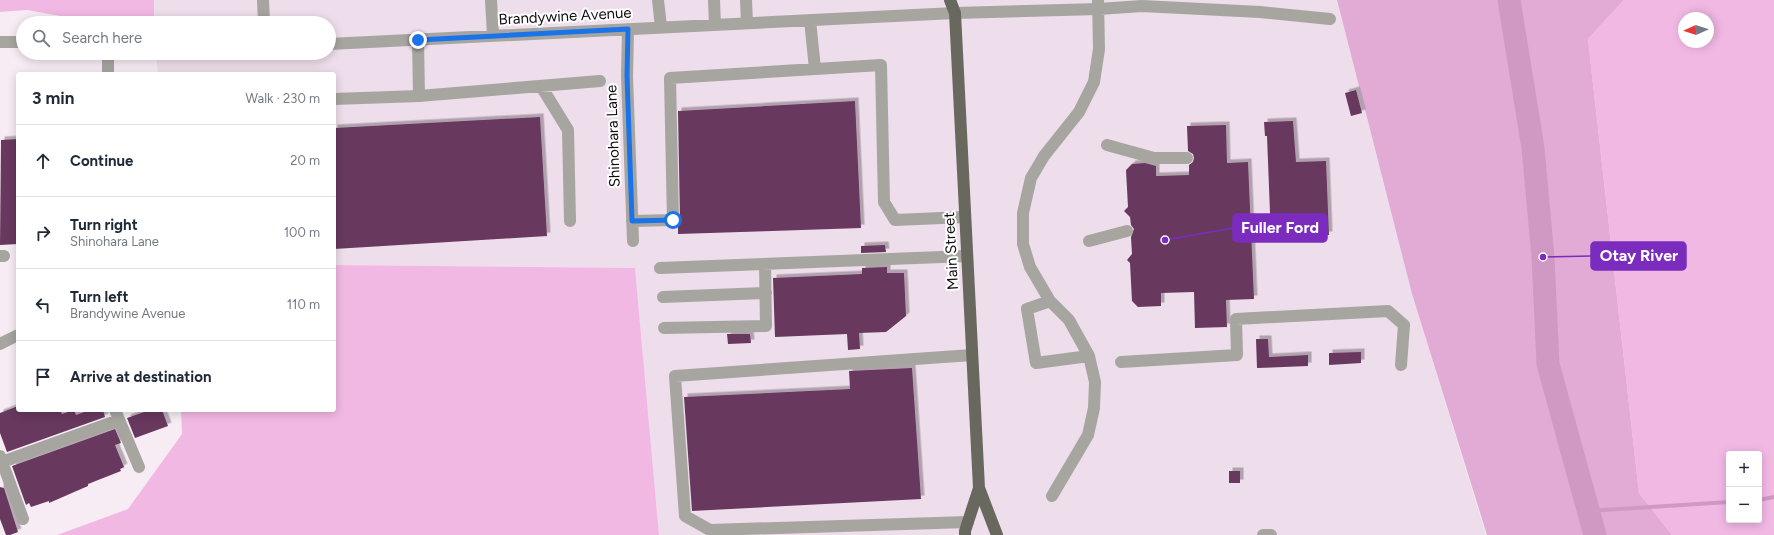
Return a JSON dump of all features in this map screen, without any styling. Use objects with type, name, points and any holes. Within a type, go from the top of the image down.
[{"type":"main road","name":"Main Street","points":[[950,0],[955,12],[979,488],[997,535]]},
{"type":"main road","name":"Main Street","points":[[955,12],[959,0]]},
{"type":"main road","name":"Main Street","points":[[965,535],[979,488]]},
{"type":"street","points":[[263,0],[264,16]]},
{"type":"street","points":[[491,0],[493,36]]},
{"type":"street","points":[[658,0],[660,27]]},
{"type":"street","points":[[714,0],[715,25]]},
{"type":"street","points":[[746,0],[747,23]]},
{"type":"street","points":[[1052,496],[1088,435],[1094,401],[1094,382],[1089,356],[1069,320],[1050,301],[1030,267],[1023,244],[1022,213],[1030,178],[1044,156],[1079,112],[1090,92],[1099,60],[1098,4]]},
{"type":"street","name":"Brandywine Avenue","points":[[336,44],[1098,4],[1260,12],[1330,19]]},
{"type":"street","points":[[810,20],[815,69]]},
{"type":"street","name":"Shinohara Lane","points":[[628,29],[627,76],[633,241]]},
{"type":"street","points":[[418,40],[419,96]]},
{"type":"street","points":[[0,42],[16,42]]},
{"type":"street","points":[[108,60],[108,72]]},
{"type":"street","points":[[632,221],[673,220],[670,78],[880,65],[884,202],[895,220],[965,217]]},
{"type":"street","points":[[336,99],[419,96],[600,81]]},
{"type":"street","points":[[541,86],[568,130],[570,221]]},
{"type":"street","points":[[1107,145],[1154,158],[1187,158]]},
{"type":"street","points":[[1090,242],[1127,230]]},
{"type":"street","points":[[660,268],[967,256]]},
{"type":"street","points":[[664,328],[766,326],[765,264]]},
{"type":"street","points":[[663,297],[766,293]]},
{"type":"street","points":[[1050,301],[1027,309],[1036,363],[1089,356]]},
{"type":"street","points":[[1121,362],[1237,355],[1236,319],[1388,311],[1404,325],[1401,365]]},
{"type":"street","points":[[0,344],[16,337]]},
{"type":"street","points":[[968,522],[710,530],[685,516],[675,376],[972,355]]},
{"type":"street","points":[[23,519],[1,459],[117,415],[139,467]]},
{"type":"street","points":[[1263,535],[1271,535]]},
{"type":"shaded area","points":[[0,0],[154,0],[154,16],[61,16],[27,10],[0,12]]},
{"type":"shaded area","points":[[154,0],[1337,0],[1412,294],[1486,535],[659,535],[635,268],[336,265],[336,72],[158,72],[157,60],[336,60],[336,16],[154,16]]},
{"type":"shaded area","points":[[1337,0],[1624,0],[1588,39],[1639,493],[1672,535],[1487,535],[1412,294]]},
{"type":"shaded area","points":[[1624,0],[1774,0],[1774,535],[1672,535],[1639,493],[1588,39]]},
{"type":"shaded area","points":[[336,265],[635,268],[659,535],[57,535],[128,509],[182,434],[181,412],[336,412]]},
{"type":"building","points":[[1356,90],[1362,113],[1351,116],[1345,93]]},
{"type":"building","points":[[855,101],[861,228],[678,234],[680,220],[678,111]]},
{"type":"building","points":[[540,117],[547,236],[336,249],[336,128]]},
{"type":"building","points":[[1293,121],[1296,162],[1326,161],[1329,235],[1271,238],[1267,136],[1265,136],[1264,122]]},
{"type":"building","points":[[1226,125],[1227,163],[1248,162],[1254,299],[1226,300],[1227,327],[1195,328],[1194,292],[1161,293],[1161,306],[1138,307],[1132,301],[1130,263],[1127,260],[1132,254],[1131,237],[1134,229],[1131,225],[1130,217],[1124,211],[1128,207],[1126,170],[1132,164],[1145,163],[1156,166],[1156,176],[1189,175],[1189,165],[1193,162],[1194,158],[1193,154],[1188,151],[1187,126]]},
{"type":"building","points":[[16,139],[16,244],[0,245],[1,140]]},
{"type":"building","points":[[885,245],[886,252],[861,253],[861,246]]},
{"type":"building","points":[[887,267],[887,273],[904,273],[906,316],[886,332],[859,333],[860,349],[848,350],[847,334],[775,337],[773,278],[862,274],[862,268]]},
{"type":"building","points":[[727,334],[750,334],[751,343],[728,344]]},
{"type":"building","points":[[1256,339],[1268,339],[1269,357],[1308,355],[1308,366],[1257,368]]},
{"type":"building","points":[[1361,352],[1361,363],[1329,365],[1329,353]]},
{"type":"building","points":[[912,368],[921,499],[692,511],[684,397],[850,389],[849,371]]},
{"type":"building","points":[[16,407],[16,412],[61,412],[62,414],[75,412],[76,415],[84,412],[104,412],[105,417],[7,452],[0,433],[0,413]]},
{"type":"building","points":[[144,412],[163,412],[168,426],[135,438],[127,418]]},
{"type":"building","points":[[115,429],[121,443],[115,445],[124,467],[120,469],[121,471],[88,484],[88,486],[49,503],[49,501],[31,507],[29,503],[26,505],[12,466]]},
{"type":"building","points":[[1229,471],[1240,471],[1240,483],[1229,483]]},
{"type":"building","points":[[0,487],[4,488],[18,532],[10,535],[6,535],[0,519]]},
{"type":"waterway","points":[[1509,0],[1533,148],[1543,257],[1548,364],[1595,535]]},
{"type":"waterway","points":[[1762,499],[1774,497]]},
{"type":"waterway","points":[[1588,511],[1726,502]]},
{"type":"place","name":"Fuller Ford","points":[[1165,240]]},
{"type":"place","name":"Otay River","points":[[1543,257]]},
{"type":"route","points":[[418,40],[628,29],[627,76],[632,221],[673,220]]}]
